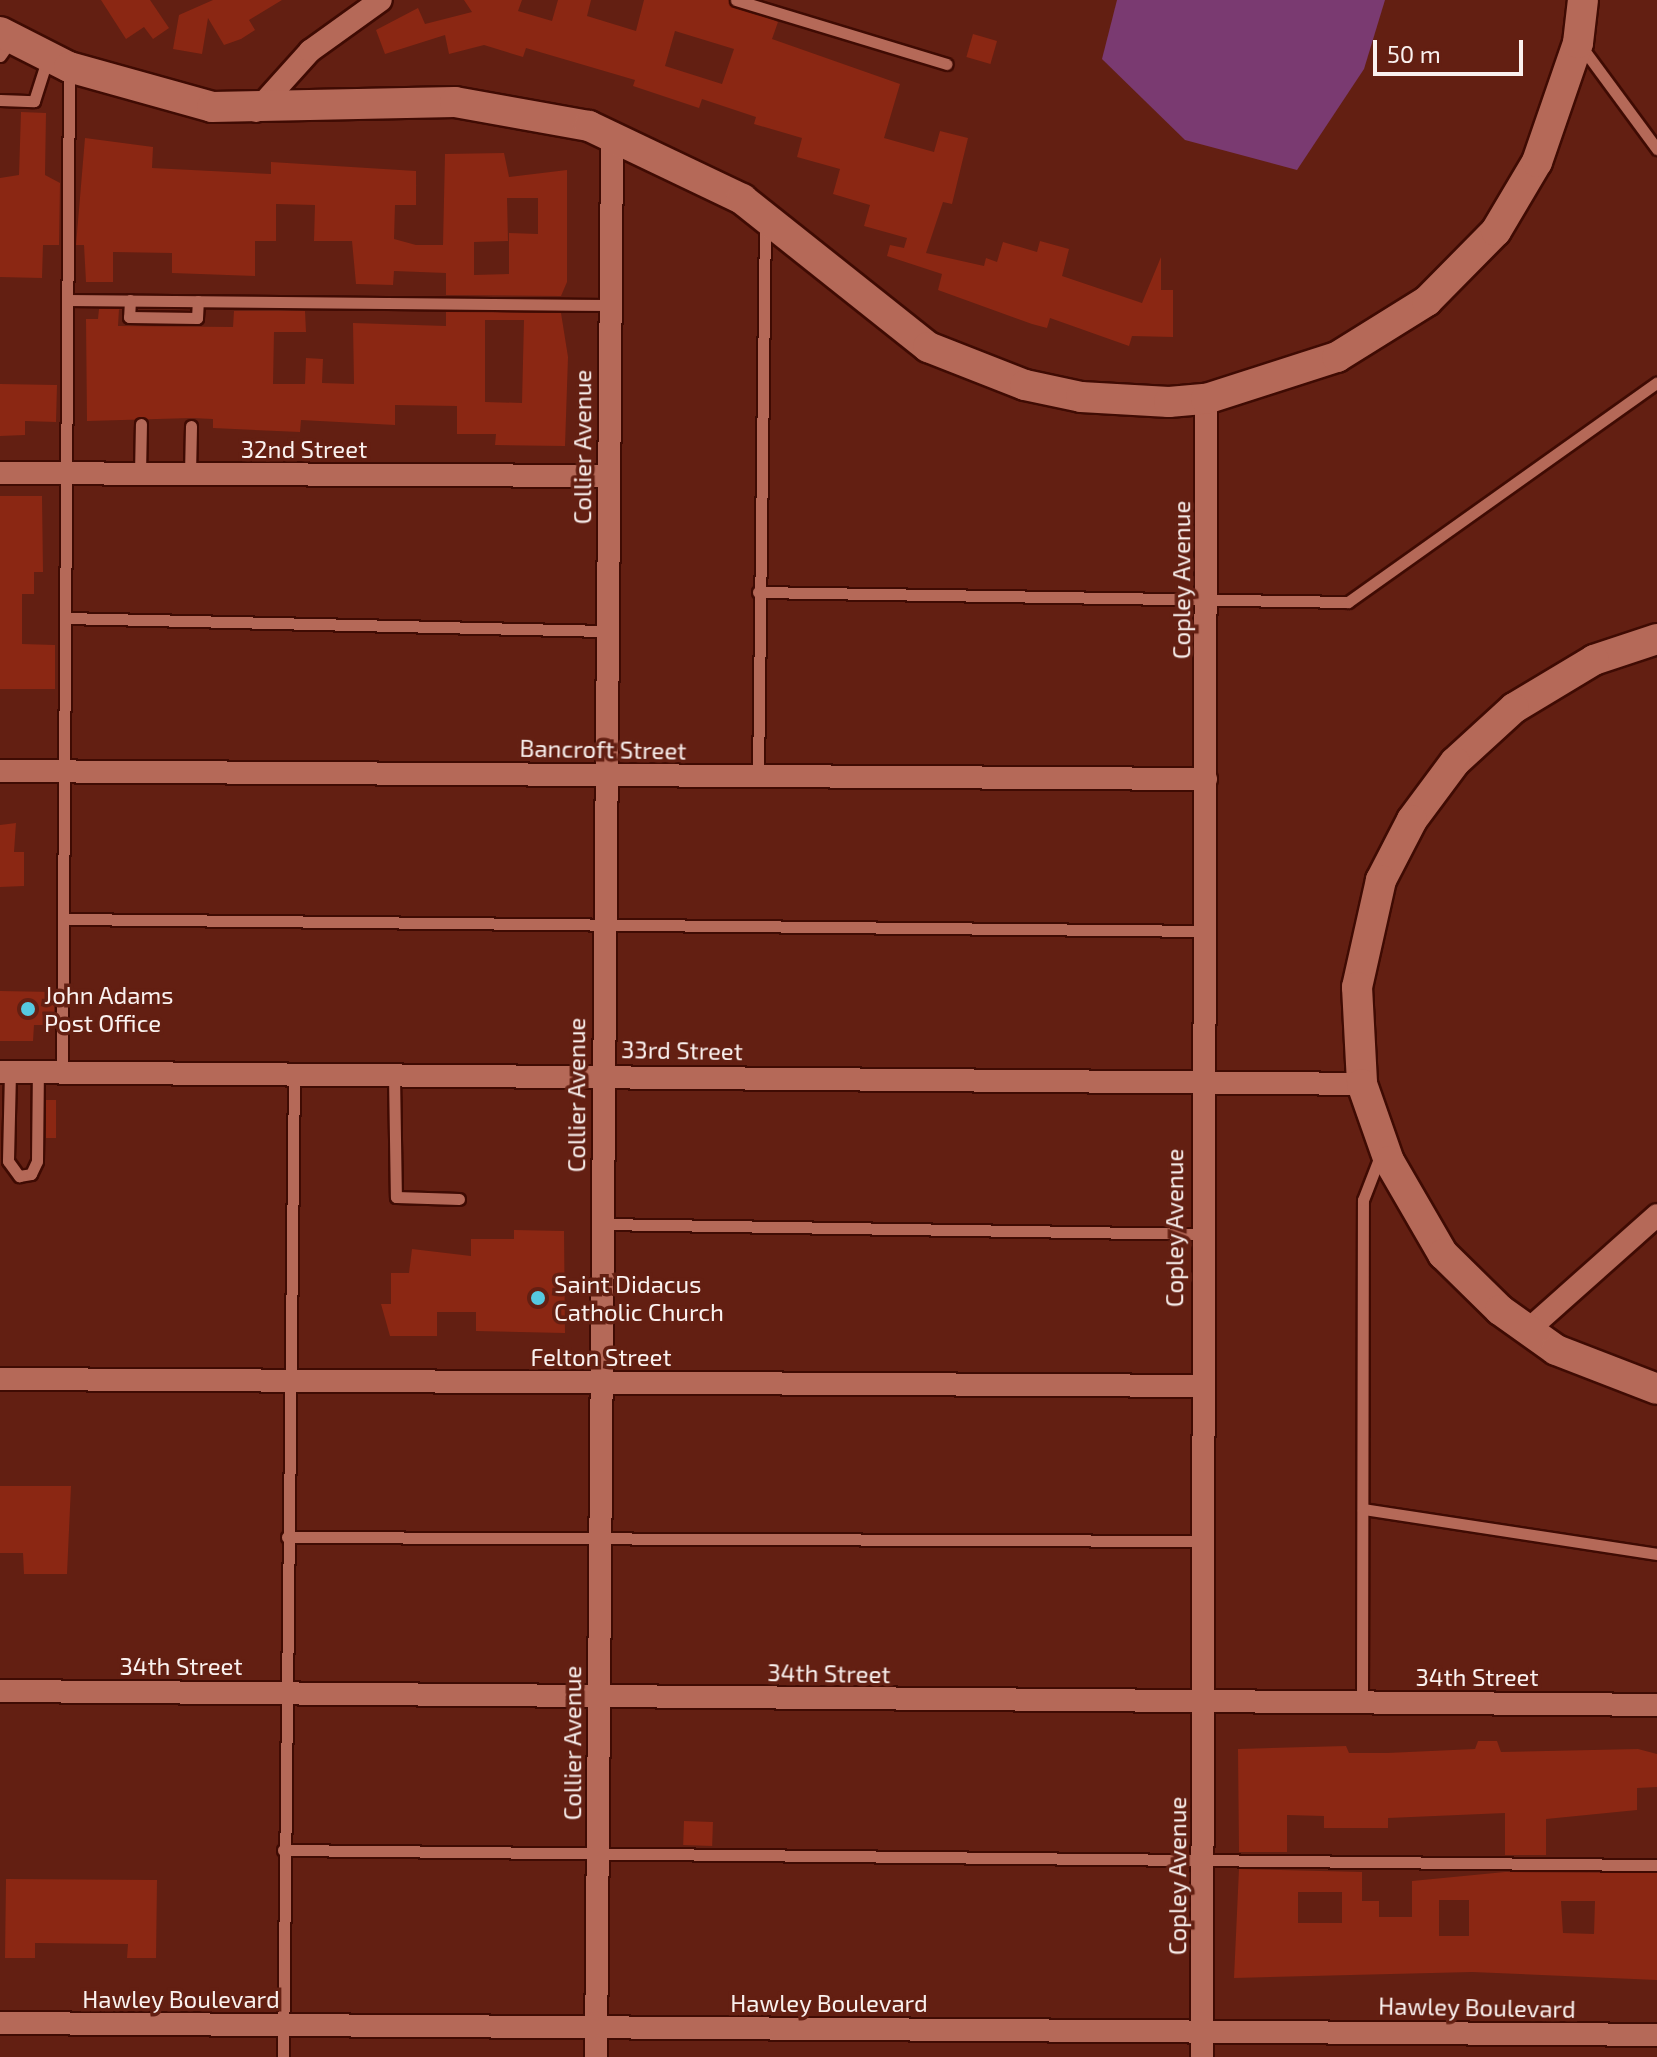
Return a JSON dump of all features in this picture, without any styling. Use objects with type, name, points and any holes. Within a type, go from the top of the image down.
[{"type":"street","points":[[256,112],[310,51],[381,0]]},
{"type":"street","points":[[4,42],[161,98],[256,112],[455,102],[612,134],[696,172],[766,217],[928,347],[1025,385],[1081,397],[1206,399],[1337,357],[1427,301],[1496,231],[1537,162],[1578,43],[1583,0]]},
{"type":"street","name":"Collier Avenue","points":[[596,2057],[599,1383],[612,134]]},
{"type":"street","name":"Copley Avenue","points":[[1202,2057],[1204,1702],[1200,1541],[1200,1234],[1208,597],[1206,399]]},
{"type":"street","name":"32nd Street","points":[[0,473],[607,476]]},
{"type":"street","points":[[1657,639],[1594,660],[1514,708],[1455,762],[1412,820],[1367,925],[1357,987],[1362,1084],[1384,1148],[1443,1254],[1527,1331],[1556,1350],[1657,1389]]},
{"type":"street","name":"Bancroft Street","points":[[0,771],[1206,779]]},
{"type":"street","name":"33rd Street","points":[[5,1072],[1362,1084]]},
{"type":"street","points":[[1527,1331],[1657,1215]]},
{"type":"street","name":"Felton Street","points":[[0,1379],[1201,1386]]},
{"type":"street","name":"34th Street","points":[[0,1691],[1657,1705]]},
{"type":"street","name":"Hawley Boulevard","points":[[0,2023],[1657,2035]]},
{"type":"lane","points":[[736,0],[946,64]]},
{"type":"lane","points":[[1578,43],[1657,149]]},
{"type":"lane","points":[[0,100],[34,101],[59,62]]},
{"type":"lane","points":[[59,62],[67,300],[62,1072]]},
{"type":"lane","points":[[758,777],[758,592],[766,217]]},
{"type":"lane","points":[[67,300],[609,305]]},
{"type":"lane","points":[[758,592],[1208,597],[1348,602],[1657,382]]},
{"type":"lane","points":[[140,474],[141,424]]},
{"type":"lane","points":[[190,474],[191,426]]},
{"type":"lane","points":[[65,618],[606,631]]},
{"type":"lane","points":[[63,919],[1204,931]]},
{"type":"lane","points":[[5,1072],[8,1161],[19,1176],[31,1174],[37,1161],[38,1072]]},
{"type":"lane","points":[[283,2057],[294,1075]]},
{"type":"lane","points":[[394,1075],[396,1197],[459,1199]]},
{"type":"lane","points":[[1362,1702],[1363,1200],[1384,1148]]},
{"type":"lane","points":[[601,1224],[1200,1234]]},
{"type":"lane","points":[[1363,1509],[1657,1554]]},
{"type":"lane","points":[[287,1537],[600,1541],[1200,1541]]},
{"type":"lane","points":[[283,1850],[597,1850],[1657,1865]]},
{"type":"shaded area","points":[[1117,0],[1385,0],[1364,69],[1297,170],[1185,140],[1102,59]]},
{"type":"building","points":[[101,0],[150,0],[169,28],[153,39],[144,27],[126,39]]},
{"type":"building","points":[[213,0],[282,0],[249,20],[255,30],[241,39],[224,45],[208,18],[202,54],[173,49],[179,15]]},
{"type":"building","points":[[464,0],[522,0],[518,11],[552,21],[558,0],[591,0],[587,16],[636,31],[644,0],[728,0],[778,22],[772,39],[900,84],[884,138],[934,152],[940,131],[968,138],[952,204],[943,202],[926,253],[984,266],[986,258],[997,262],[1003,242],[1037,252],[1040,241],[1069,249],[1062,276],[1142,303],[1161,257],[1161,290],[1173,290],[1173,337],[1132,336],[1129,346],[1050,318],[1047,328],[1032,324],[938,290],[942,274],[887,256],[890,245],[904,248],[907,238],[864,226],[870,205],[833,194],[840,169],[797,157],[802,138],[754,124],[756,117],[702,99],[699,108],[633,86],[635,80],[526,48],[523,57],[484,45],[449,54],[445,35],[385,54],[376,30],[418,8],[425,24],[472,12]],"holes":[[[675,31],[734,49],[722,84],[665,66]]]},
{"type":"building","points":[[973,34],[997,41],[990,64],[966,57]]},
{"type":"building","points":[[21,112],[46,113],[45,175],[60,183],[59,245],[43,245],[42,278],[0,277],[0,178],[19,175]]},
{"type":"building","points":[[85,138],[153,147],[152,168],[271,174],[271,162],[416,171],[416,205],[395,205],[394,239],[416,245],[443,245],[445,154],[504,153],[509,177],[567,170],[567,282],[561,296],[446,295],[446,273],[394,271],[393,285],[356,284],[352,241],[314,241],[315,205],[276,204],[276,241],[255,241],[255,276],[172,273],[172,253],[113,252],[113,282],[86,282],[84,245],[76,245]],"holes":[[[507,198],[538,198],[538,234],[509,233],[509,274],[474,275],[474,242],[508,241]]]},
{"type":"building","points":[[99,309],[119,309],[118,326],[233,327],[234,311],[305,311],[306,332],[274,332],[273,384],[305,384],[306,358],[323,359],[322,383],[354,384],[353,323],[446,326],[446,312],[561,313],[568,357],[565,446],[495,445],[496,434],[457,434],[457,406],[395,405],[395,425],[301,420],[300,432],[213,428],[213,419],[87,421],[86,319],[98,319]],"holes":[[[485,320],[524,320],[522,403],[485,402]]]},
{"type":"building","points":[[0,384],[57,385],[56,422],[25,421],[25,435],[0,436]]},
{"type":"building","points":[[0,496],[42,496],[43,572],[34,572],[34,594],[22,594],[22,644],[55,645],[55,689],[0,689]]},
{"type":"building","points":[[16,823],[14,852],[24,852],[24,886],[0,887],[0,825]]},
{"type":"building","name":"John Adams Post Office","points":[[0,991],[54,992],[54,1025],[34,1025],[33,1041],[0,1041]]},
{"type":"building","points":[[46,1100],[56,1100],[56,1138],[46,1138]]},
{"type":"building","points":[[514,1230],[564,1231],[565,1333],[476,1331],[476,1312],[437,1312],[437,1336],[390,1336],[381,1304],[391,1304],[391,1273],[409,1273],[412,1249],[471,1256],[471,1239],[514,1239]]},
{"type":"building","points":[[0,1486],[71,1486],[67,1574],[24,1574],[23,1553],[0,1553]]},
{"type":"building","points":[[1478,1741],[1497,1741],[1501,1752],[1638,1749],[1657,1754],[1657,1787],[1637,1788],[1637,1810],[1546,1819],[1546,1855],[1505,1855],[1505,1813],[1388,1818],[1388,1828],[1324,1828],[1324,1816],[1287,1815],[1287,1852],[1239,1852],[1238,1749],[1346,1746],[1349,1753],[1387,1753],[1475,1749]]},
{"type":"building","points":[[684,1821],[713,1822],[712,1846],[683,1845]]},
{"type":"building","points":[[1239,1869],[1362,1872],[1362,1901],[1379,1901],[1379,1917],[1412,1917],[1412,1881],[1505,1872],[1657,1873],[1657,1980],[1472,1972],[1234,1978]],"holes":[[[1298,1892],[1342,1892],[1342,1923],[1298,1923]],[[1439,1900],[1469,1900],[1469,1936],[1439,1936]],[[1561,1901],[1595,1901],[1594,1934],[1563,1933]]]},
{"type":"building","points":[[6,1879],[157,1880],[156,1958],[127,1958],[128,1944],[35,1943],[35,1958],[5,1958]]},
{"type":"place","name":"John Adams Post Office","points":[[28,1009]]},
{"type":"place","name":"Saint Didacus Catholic Church","points":[[538,1298]]}]
